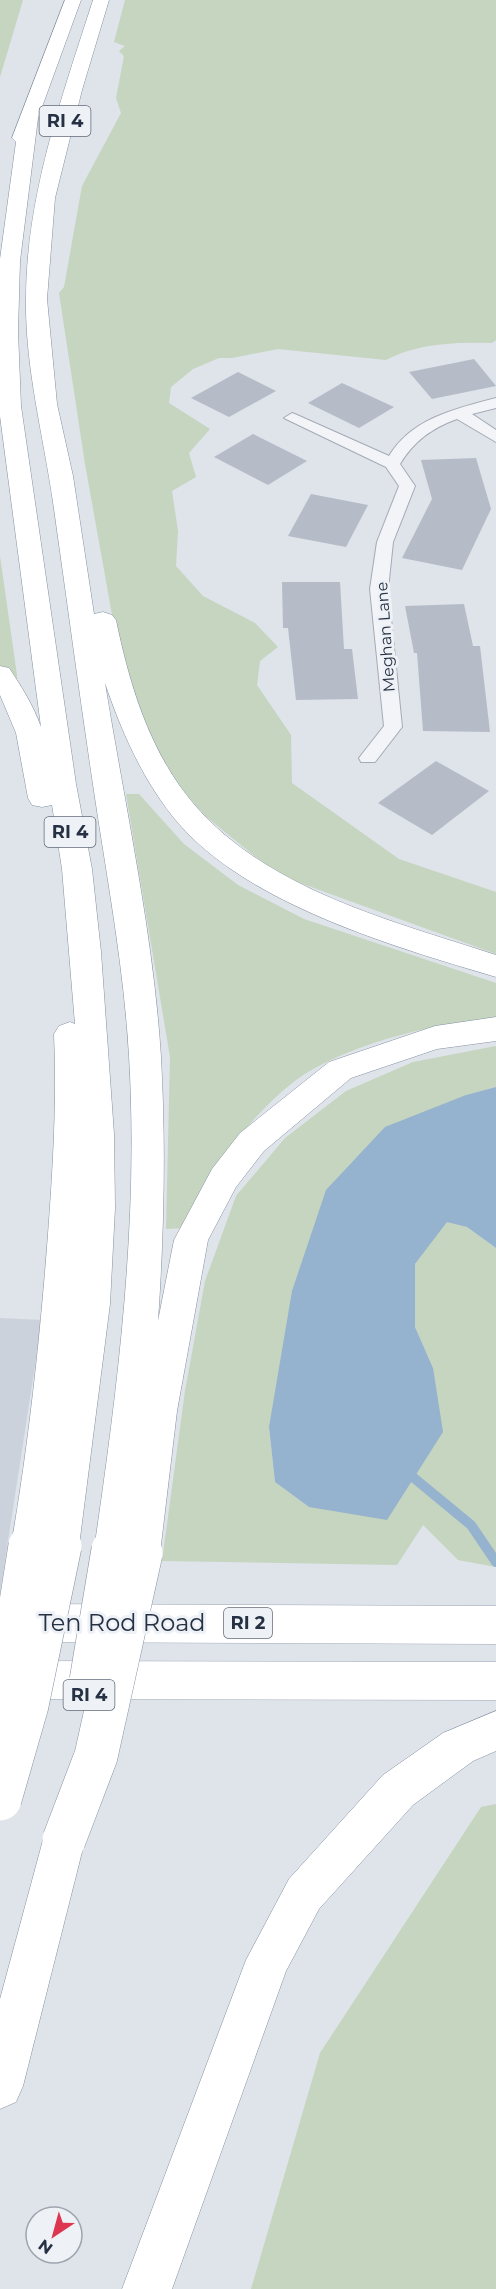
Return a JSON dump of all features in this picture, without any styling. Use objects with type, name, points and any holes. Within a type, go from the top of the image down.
[{"type":"main road","name":"RI 4","points":[[0,1798],[27,1705],[45,1546],[80,1410],[92,1304],[98,1208],[98,1134],[86,952],[77,868],[62,784],[10,406],[8,332],[10,261],[29,119],[74,0]]},
{"type":"main road","name":"RI 4","points":[[101,0],[73,90],[45,198],[36,299],[46,404],[61,476],[110,803],[126,889],[146,1056],[148,1212],[127,1552]]},
{"type":"main road","points":[[0,218],[16,148],[29,119]]},
{"type":"main road","points":[[61,476],[98,585],[114,672],[146,750],[183,809],[209,838],[234,857],[299,893],[413,939],[496,966]]},
{"type":"main road","points":[[0,674],[10,688],[31,733],[57,883],[66,962],[71,1051],[71,1145],[62,1292],[52,1396],[45,1546],[0,1734]]},
{"type":"main road","points":[[0,2086],[64,1840],[96,1756],[127,1552],[159,1411],[191,1240],[224,1178],[252,1142],[293,1106],[340,1070],[435,1038],[496,1029]]},
{"type":"main road","name":"Ten Rod Road","points":[[0,1623],[496,1625]]},
{"type":"main road","points":[[0,1680],[496,1681]]},
{"type":"main road","points":[[147,2289],[268,1960],[304,1894],[398,1790],[458,1747],[496,1731]]},
{"type":"street","points":[[292,418],[392,464],[401,445],[427,425],[496,403]]},
{"type":"street","points":[[459,413],[496,437]]},
{"type":"street","name":"Meghan Lane","points":[[368,758],[393,727],[379,589],[385,542],[407,486],[392,464]]},
{"type":"shaded area","points":[[0,1318],[42,1320],[0,1593]]},
{"type":"green space","points":[[0,0],[23,0],[0,77]]},
{"type":"green space","points":[[125,0],[496,0],[496,340],[492,343],[452,343],[424,347],[386,360],[278,349],[232,358],[219,358],[193,369],[171,387],[169,403],[210,429],[189,453],[196,477],[172,491],[178,531],[176,566],[203,596],[255,623],[278,647],[260,661],[257,685],[291,735],[292,783],[399,859],[496,892],[496,954],[278,875],[204,815],[151,753],[113,620],[85,464],[59,293],[64,287],[82,186],[121,113],[116,98],[124,56],[119,51],[125,46],[114,42]]},
{"type":"green space","points":[[0,556],[17,675],[17,679],[10,680],[0,668]]},
{"type":"green space","points":[[126,794],[139,794],[184,844],[238,885],[304,919],[496,983],[496,1019],[450,1024],[399,1035],[328,1061],[294,1082],[263,1109],[221,1159],[199,1194],[186,1228],[166,1229],[170,1057]]},
{"type":"green space","points":[[496,1046],[496,1087],[466,1095],[269,1427],[275,1482],[309,1507],[433,1368],[415,1327],[415,1264],[447,1221],[467,1227],[496,1248],[496,1567],[458,1560],[423,1525],[397,1565],[162,1561],[185,1391],[205,1281],[236,1196],[285,1138],[346,1091],[413,1062]]},
{"type":"green space","points":[[496,1804],[496,2289],[251,2289],[320,2053],[481,1807]]},
{"type":"water","points":[[496,1087],[496,1248],[467,1227],[447,1222],[415,1264],[415,1327],[433,1368],[443,1432],[387,1520],[309,1507],[275,1482],[269,1427],[292,1291],[326,1190],[385,1127],[466,1095]]},
{"type":"building","points":[[474,359],[496,386],[432,399],[409,372]]},
{"type":"building","points":[[238,372],[276,391],[229,417],[191,398]]},
{"type":"building","points":[[342,383],[394,407],[359,428],[308,403]]},
{"type":"building","points":[[253,434],[307,461],[268,485],[214,457]]},
{"type":"building","points":[[476,458],[491,509],[462,570],[402,558],[432,499],[421,460]]},
{"type":"building","points":[[311,494],[368,505],[346,547],[288,536]]},
{"type":"building","points":[[282,582],[340,582],[344,649],[352,649],[358,699],[296,700],[288,628],[283,628]]},
{"type":"building","points":[[464,604],[473,646],[480,646],[490,732],[423,731],[417,653],[414,653],[405,606]]},
{"type":"building","points":[[436,761],[489,791],[432,835],[378,803]]},
{"type":"waterway","points":[[414,1478],[471,1525],[496,1562]]}]
